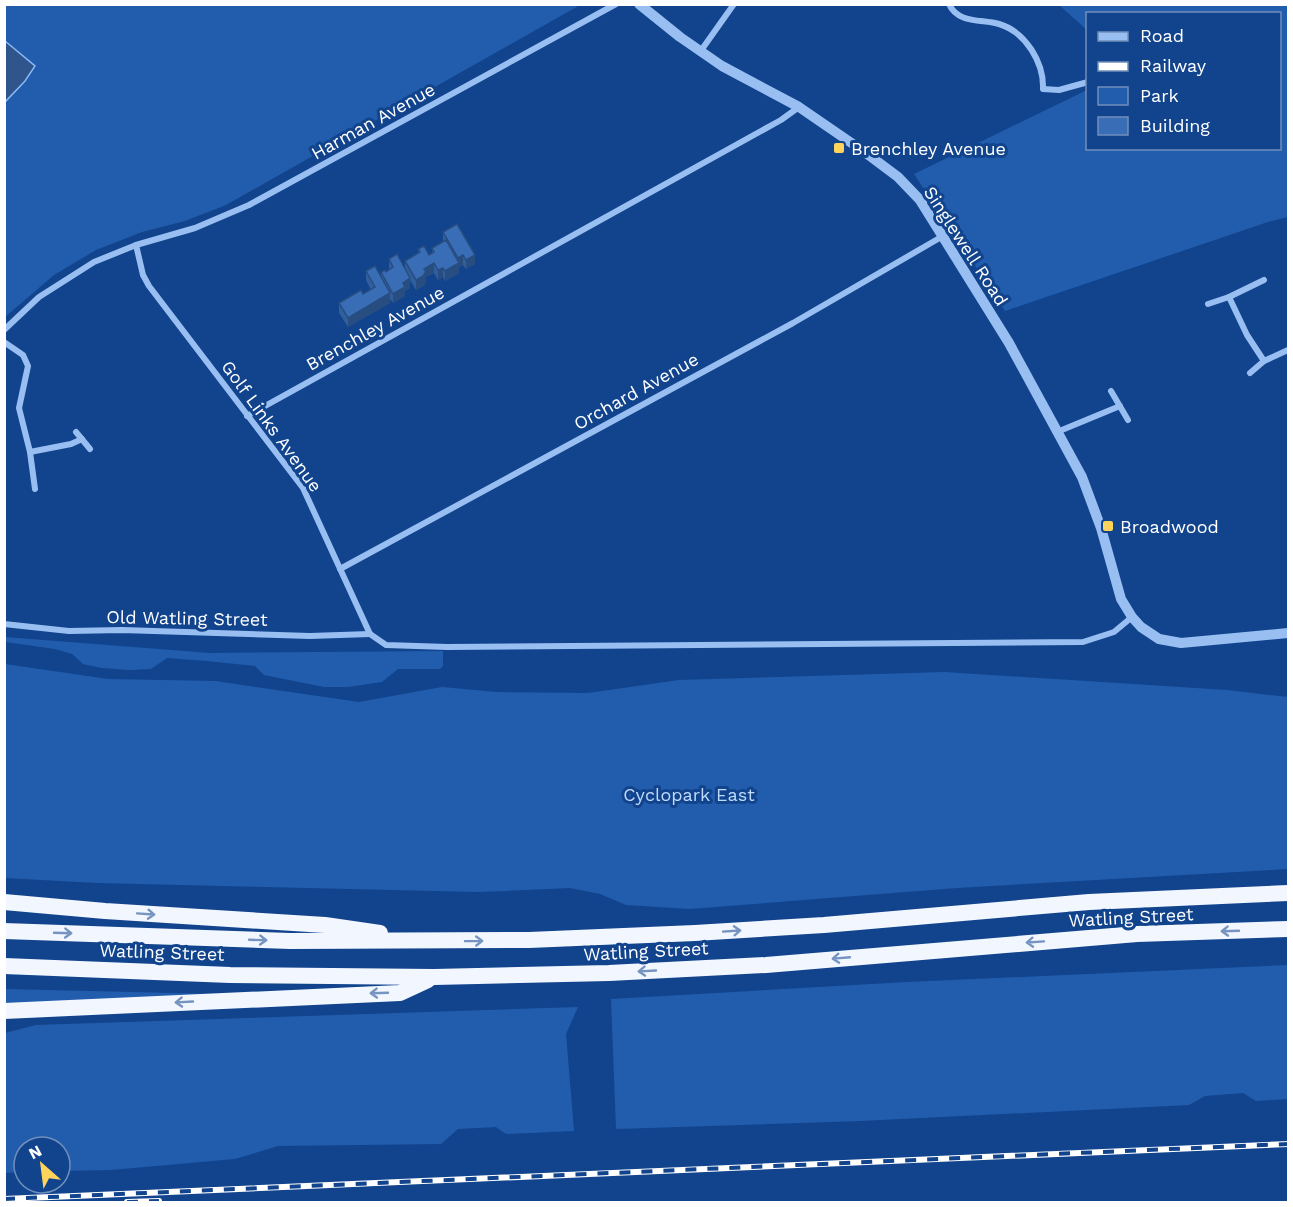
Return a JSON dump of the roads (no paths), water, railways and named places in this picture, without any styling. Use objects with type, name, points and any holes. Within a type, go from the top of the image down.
[{"type":"highway","name":"Watling Street","points":[[4,931],[291,941],[440,941],[696,933],[1089,903],[1288,893]]},
{"type":"highway","points":[[4,902],[115,912],[325,925],[440,941]]},
{"type":"highway","name":"Watling Street","points":[[4,966],[230,975],[434,977],[609,973],[766,965],[1125,935],[1288,928]]},
{"type":"highway","points":[[4,1011],[400,993],[434,977]]},
{"type":"street","name":"Harman Avenue","points":[[4,330],[31,304],[93,262],[136,245],[195,228],[249,205],[616,4]]},
{"type":"street","name":"Singlewell Road","points":[[639,4],[700,52],[799,107],[898,177],[920,200],[1009,343],[1085,482],[1121,599],[1131,618]]},
{"type":"street","points":[[700,52],[734,4]]},
{"type":"street","points":[[949,4],[951,10],[969,20],[999,24],[1012,30],[1024,40],[1032,50],[1044,76],[1043,89],[1059,90],[1086,83]]},
{"type":"street","name":"Brenchley Avenue","points":[[247,416],[725,152],[799,107]]},
{"type":"street","name":"Orchard Avenue","points":[[340,569],[793,323],[943,236]]},
{"type":"street","name":"Golf Links Avenue","points":[[136,245],[143,275],[149,286],[303,488],[370,634]]},
{"type":"street","points":[[1208,304],[1229,297],[1264,280]]},
{"type":"street","points":[[1229,297],[1247,335],[1264,362]]},
{"type":"street","points":[[4,342],[23,355],[28,366],[19,408],[30,452],[35,489]]},
{"type":"street","points":[[1250,373],[1264,362],[1288,350]]},
{"type":"street","points":[[1111,391],[1128,420]]},
{"type":"street","points":[[1057,432],[1120,406]]},
{"type":"street","points":[[76,432],[90,449]]},
{"type":"street","points":[[30,452],[70,445],[82,439]]},
{"type":"street","points":[[370,634],[386,645],[447,647],[1083,642],[1114,632],[1131,618],[1156,638],[1181,643],[1288,633]]},
{"type":"street","name":"Old Watling Street","points":[[4,624],[69,631],[122,630],[310,636],[370,634]]},
{"type":"railway","points":[[4,1199],[1288,1144]]},
{"type":"railway","points":[[127,1202],[159,1201]]},
{"type":"place","name":"Brenchley Avenue","points":[[839,148]]},
{"type":"place","name":"Broadwood","points":[[1108,526]]},
{"type":"park label","name":"Cyclopark East","points":[[689,794]]}]
